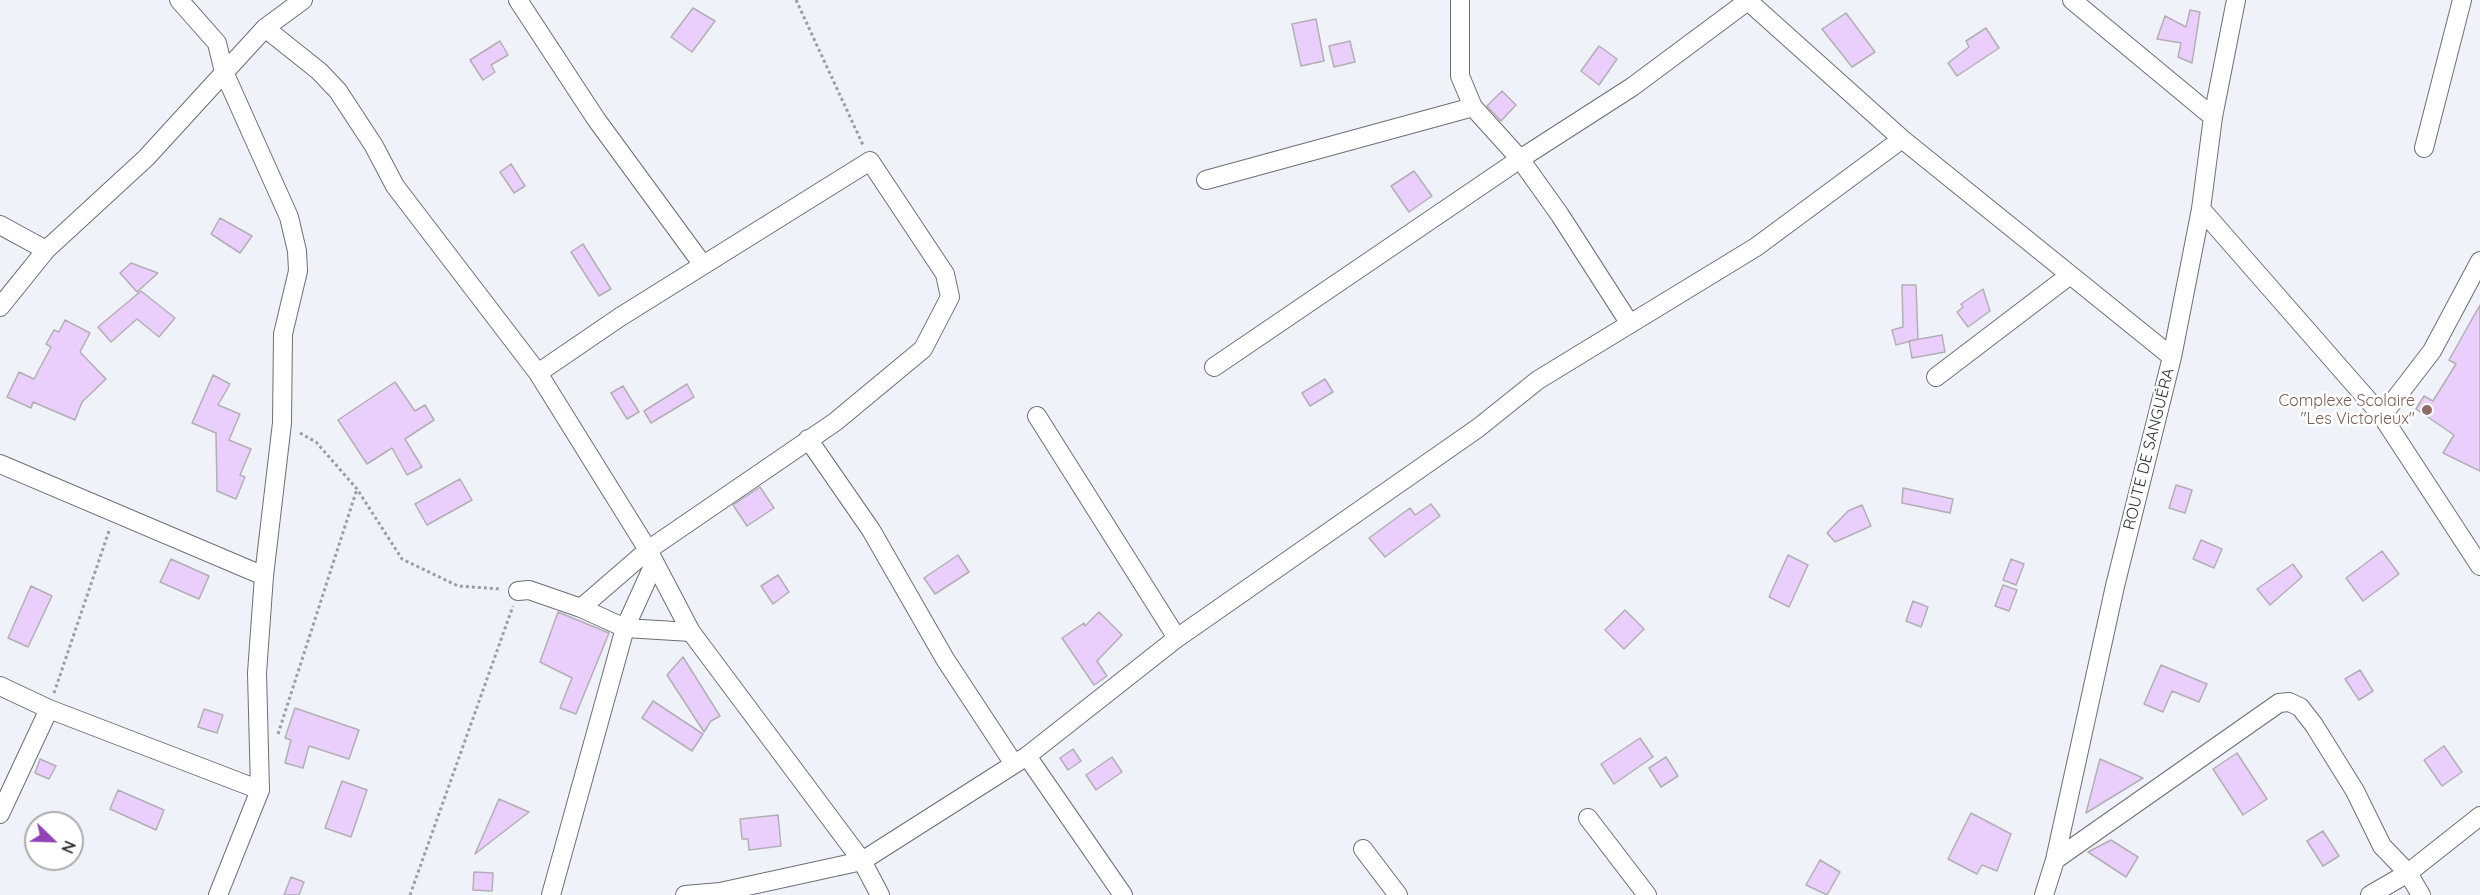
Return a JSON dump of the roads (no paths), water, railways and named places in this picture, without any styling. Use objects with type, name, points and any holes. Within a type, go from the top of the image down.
[{"type":"street","points":[[179,0],[217,43],[224,72],[290,217],[297,251],[298,271],[283,334],[282,423],[264,576],[257,673],[260,790],[218,895]]},
{"type":"street","points":[[0,307],[46,250],[146,158],[266,28],[303,0]]},
{"type":"street","points":[[518,0],[597,119],[703,266]]},
{"type":"street","points":[[1460,0],[1460,76],[1473,107],[1520,159],[1560,214],[1630,324]]},
{"type":"street","points":[[1214,367],[1520,159],[1632,87],[1748,0],[1902,139],[2172,357]]},
{"type":"street","points":[[2072,0],[2213,117]]},
{"type":"street","name":"ROUTE DE SANGUÉRA","points":[[2044,895],[2055,860],[2115,586],[2172,357],[2201,209],[2213,117],[2236,0]]},
{"type":"street","points":[[2424,148],[2462,0]]},
{"type":"street","points":[[266,28],[319,71],[338,91],[374,146],[395,186],[538,373],[651,557],[691,632],[862,861],[880,895]]},
{"type":"street","points":[[1206,180],[1473,107]]},
{"type":"street","points":[[685,895],[720,892],[862,861],[1021,760],[1177,638],[1478,428],[1538,380],[1756,247],[1902,139]]},
{"type":"street","points":[[538,373],[870,161],[945,274],[950,297],[923,349],[835,422],[808,439],[581,608]]},
{"type":"street","points":[[2201,209],[2382,416],[2480,566]]},
{"type":"street","points":[[0,225],[46,250]]},
{"type":"street","points":[[2382,416],[2432,351],[2480,261]]},
{"type":"street","points":[[1936,377],[2070,275]]},
{"type":"street","points":[[1037,416],[1177,638]]},
{"type":"street","points":[[808,439],[871,530],[945,659],[1123,895]]},
{"type":"street","points":[[0,464],[264,576]]},
{"type":"street","points":[[551,895],[625,628],[651,557]]},
{"type":"street","points":[[518,591],[530,590],[581,608],[625,628],[691,632]]},
{"type":"street","points":[[0,686],[49,709],[260,790]]},
{"type":"street","points":[[2055,860],[2279,703],[2289,702],[2300,706],[2314,725],[2355,791],[2382,846],[2408,873],[2421,895]]},
{"type":"street","points":[[0,814],[49,709]]},
{"type":"street","points":[[2370,895],[2408,873],[2480,816]]},
{"type":"street","points":[[1588,818],[1647,895]]},
{"type":"street","points":[[1364,849],[1398,895]]},
{"type":"place","name":"Complexe Scolaire \"Les Victorieux\"","points":[[2427,410]]}]
